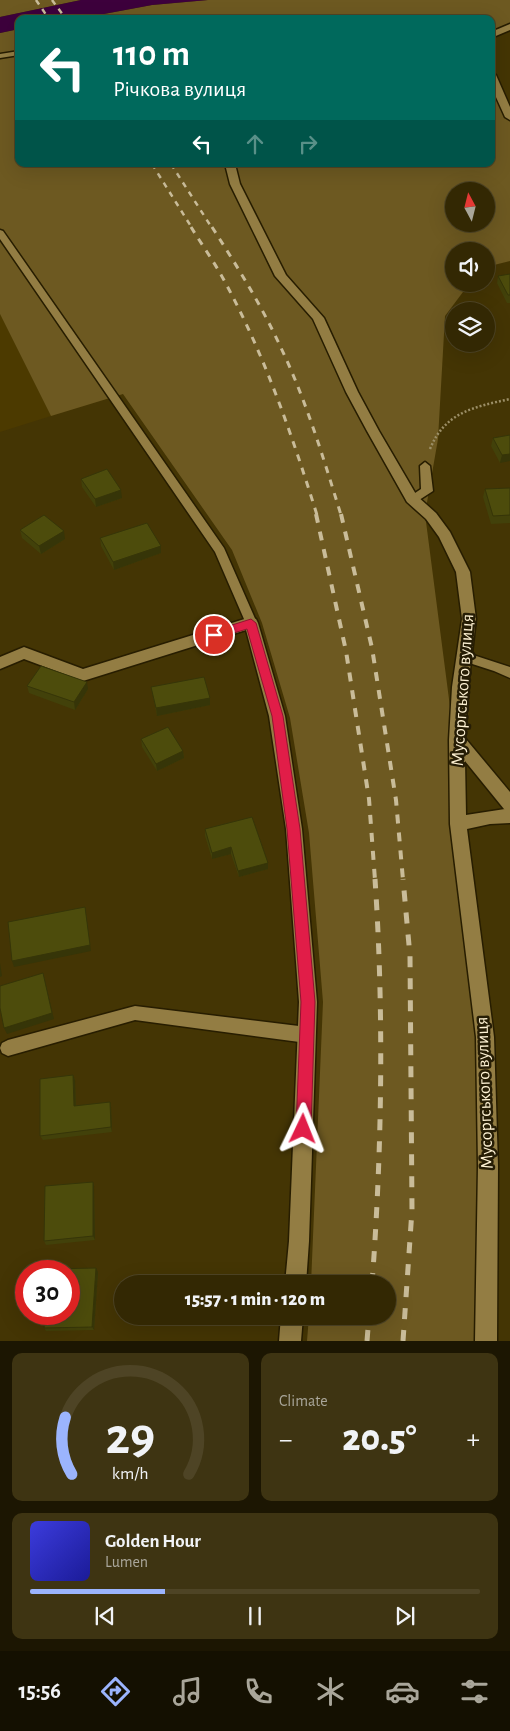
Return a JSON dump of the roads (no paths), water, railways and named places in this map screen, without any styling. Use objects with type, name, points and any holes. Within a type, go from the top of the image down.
[{"type":"street","points":[[495,33],[510,27]]},
{"type":"street","points":[[495,84],[510,117]]},
{"type":"street","name":"Мусоргського вулиця","points":[[231,167],[235,184],[282,276],[318,318],[352,392],[412,500],[431,516],[445,535],[463,572],[468,599],[469,619],[457,740],[458,824],[485,1037],[488,1166],[486,1341]]},
{"type":"street","points":[[0,663],[24,653],[83,675],[251,623],[277,716],[294,829],[308,1002],[299,1241],[296,1275]]},
{"type":"street","points":[[457,740],[510,804]]},
{"type":"street","points":[[458,824],[490,817],[510,816]]},
{"type":"street","points":[[290,1341],[291,1325]]},
{"type":"lane","points":[[0,56],[15,54]]},
{"type":"lane","points":[[0,233],[220,551],[251,623]]},
{"type":"lane","points":[[412,500],[427,491],[425,466]]},
{"type":"lane","points":[[464,658],[498,667],[510,673]]},
{"type":"lane","points":[[8,1048],[135,1013],[307,1035]]},
{"type":"railway","points":[[36,0],[46,15]]},
{"type":"railway","points":[[52,0],[63,15]]},
{"type":"railway","points":[[154,167],[192,228]]},
{"type":"railway","points":[[173,167],[212,228]]},
{"type":"railway","points":[[191,227],[221,275],[253,338],[277,396],[317,515]]},
{"type":"railway","points":[[212,227],[258,302],[291,370],[314,432],[341,515]]},
{"type":"railway","points":[[316,514],[346,651],[369,799],[375,880]]},
{"type":"railway","points":[[341,514],[372,648],[396,800],[403,880]]},
{"type":"railway","points":[[373,1275],[381,1082],[380,980],[375,879]]},
{"type":"railway","points":[[403,879],[410,956],[412,1210],[403,1341]]},
{"type":"railway","points":[[367,1341],[368,1325]]}]
